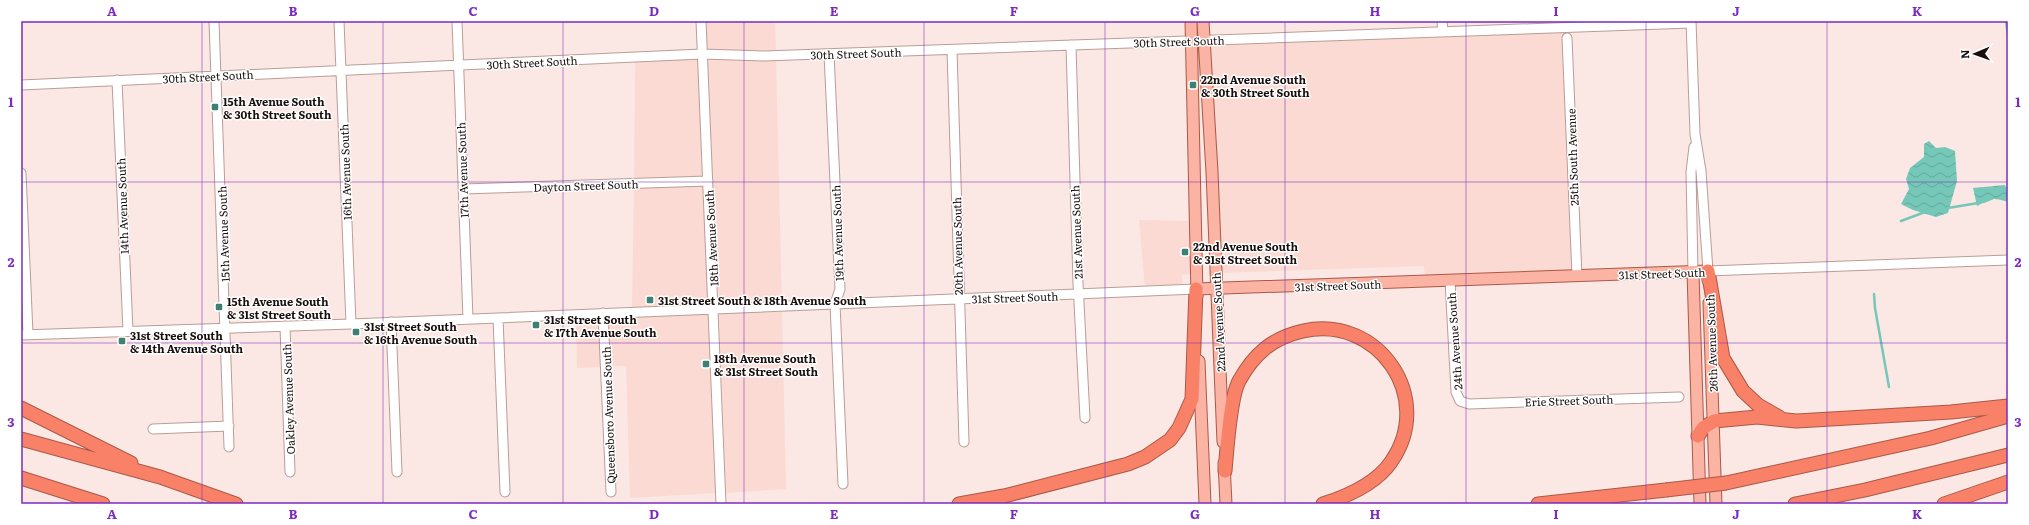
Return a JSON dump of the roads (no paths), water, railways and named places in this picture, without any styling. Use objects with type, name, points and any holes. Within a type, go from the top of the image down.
[{"type":"highway","points":[[1708,271],[1722,358],[1743,391],[1758,405],[1776,416],[1796,421]]},
{"type":"highway","points":[[959,504],[1012,494],[1128,464],[1145,457],[1170,440],[1180,428],[1192,399],[1196,289]]},
{"type":"highway","points":[[1225,470],[1234,398],[1238,382],[1258,354],[1271,342],[1286,334],[1310,329],[1329,328],[1346,331],[1358,336],[1372,346],[1394,366],[1402,385],[1405,400],[1405,436],[1390,463],[1377,478],[1346,497],[1323,504]]},
{"type":"highway","points":[[1698,436],[1703,428],[1714,421],[1757,417],[1796,421],[1951,412],[2008,406]]},
{"type":"highway","points":[[21,408],[160,477]]},
{"type":"highway","points":[[1538,504],[1726,483],[1931,438],[2008,416]]},
{"type":"highway","points":[[21,439],[160,477],[236,504]]},
{"type":"highway","points":[[1795,504],[1865,490],[2008,456]]},
{"type":"highway","points":[[21,478],[103,504]]},
{"type":"highway","points":[[1944,504],[2008,482]]},
{"type":"main road","name":"22nd Avenue South","points":[[1191,21],[1190,41],[1196,289],[1205,504]]},
{"type":"main road","name":"22nd Avenue South","points":[[1203,21],[1226,504]]},
{"type":"main road","name":"31st Street South","points":[[1196,289],[1708,271]]},
{"type":"main road","name":"26th Avenue South","points":[[1708,271],[1716,504]]},
{"type":"main road","name":"26th Avenue South","points":[[1693,272],[1700,504]]},
{"type":"street","name":"15th Avenue South","points":[[214,21],[229,447]]},
{"type":"street","name":"16th Avenue South","points":[[339,21],[351,324]]},
{"type":"street","name":"17th Avenue South","points":[[457,21],[468,318]]},
{"type":"street","name":"18th Avenue South","points":[[701,21],[721,504]]},
{"type":"street","points":[[1442,21],[1443,32]]},
{"type":"street","name":"30th Street South","points":[[21,84],[702,54],[764,56],[829,54],[1691,22]]},
{"type":"street","name":"26th Avenue South","points":[[1691,22],[1695,134],[1692,172],[1693,272]]},
{"type":"street","name":"25th South Avenue","points":[[1567,38],[1577,276]]},
{"type":"street","name":"21st Avenue South","points":[[1071,45],[1078,295],[1085,418]]},
{"type":"street","name":"20th Avenue South","points":[[952,50],[958,300],[964,442]]},
{"type":"street","name":"19th Avenue South","points":[[829,54],[840,289],[835,304],[844,484]]},
{"type":"street","name":"14th Avenue South","points":[[117,80],[128,331]]},
{"type":"street","name":"26th Avenue South","points":[[1695,134],[1701,171],[1708,271]]},
{"type":"street","points":[[21,173],[24,334]]},
{"type":"street","name":"Dayton Street South","points":[[463,189],[708,181]]},
{"type":"street","name":"31st Street South","points":[[1708,271],[2008,260]]},
{"type":"street","name":"24th Avenue South","points":[[1450,281],[1456,392],[1460,401]]},
{"type":"street","name":"31st Street South","points":[[24,334],[351,324],[1196,289]]},
{"type":"street","name":"Queensboro Avenue South","points":[[603,313],[611,492]]},
{"type":"street","points":[[498,318],[504,492]]},
{"type":"street","points":[[391,322],[397,472]]},
{"type":"street","name":"Oakley Avenue South","points":[[285,326],[290,472]]},
{"type":"street","name":"Erie Street South","points":[[1460,401],[1469,404],[1679,397]]},
{"type":"street","points":[[153,429],[229,426]]},
{"type":"water","points":[[1929,141],[1936,148],[1945,147],[1955,151],[1957,181],[1948,213],[1936,217],[1913,210],[1901,204],[1909,189],[1906,179],[1910,168],[1924,157],[1924,144]]},
{"type":"water","points":[[2005,185],[2008,192],[2008,202],[1999,199],[1992,199],[1977,206],[1973,188]]},
{"type":"waterway","points":[[2006,21],[2008,35]]},
{"type":"waterway","points":[[1983,202],[1993,198]]},
{"type":"waterway","points":[[1948,208],[1978,203]]},
{"type":"waterway","points":[[1901,221],[1925,212]]},
{"type":"waterway","points":[[1874,294],[1875,308],[1889,387]]},
{"type":"place","name":"22nd Avenue South & 30th Street South","points":[[1193,85]]},
{"type":"place","name":"15th Avenue South & 30th Street South","points":[[215,107]]},
{"type":"place","name":"22nd Avenue South & 31st Street South","points":[[1185,252]]},
{"type":"place","name":"31st Street South & 18th Avenue South","points":[[650,300]]},
{"type":"place","name":"15th Avenue South & 31st Street South","points":[[219,307]]},
{"type":"place","name":"31st Street South & 17th Avenue South","points":[[536,325]]},
{"type":"place","name":"31st Street South & 16th Avenue South","points":[[356,332]]},
{"type":"place","name":"31st Street South & 14th Avenue South","points":[[122,341]]},
{"type":"place","name":"18th Avenue South & 31st Street South","points":[[706,364]]}]
